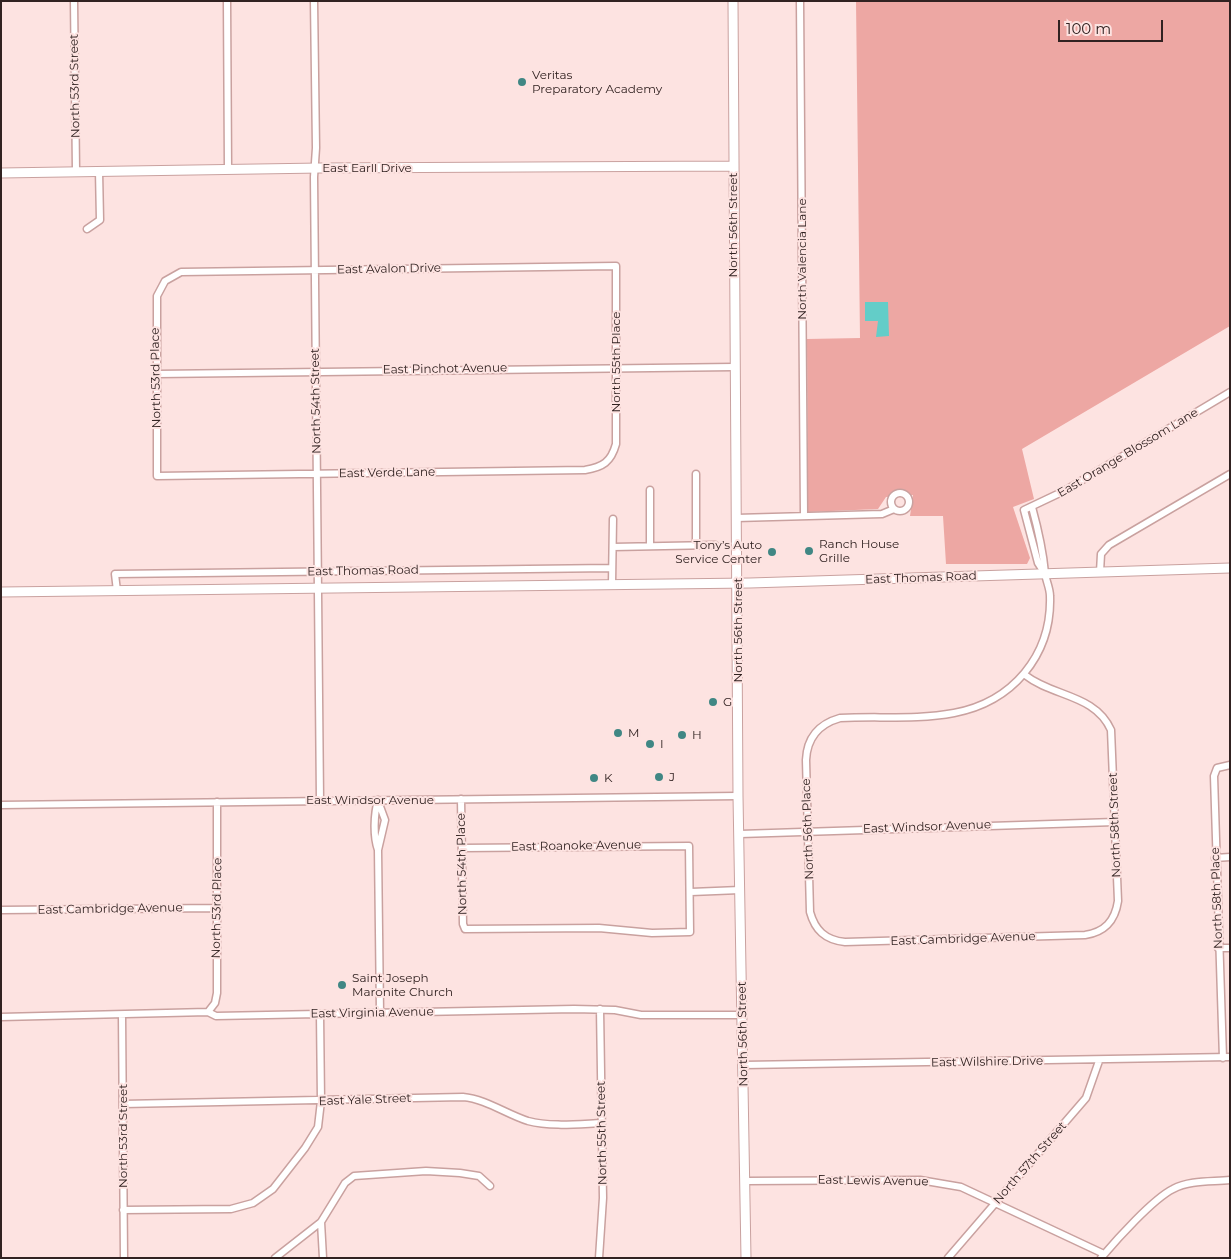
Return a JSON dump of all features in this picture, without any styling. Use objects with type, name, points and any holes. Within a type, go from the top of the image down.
[{"type":"main road","name":"North 56th Street","points":[[733,1],[738,796],[746,1258]]},
{"type":"main road","name":"East Earll Drive","points":[[1,173],[314,168],[733,166]]},
{"type":"main road","name":"East Thomas Road","points":[[1,592],[738,583],[1230,568]]},
{"type":"street","name":"North 53rd Street","points":[[74,1],[76,171]]},
{"type":"street","points":[[227,1],[228,169]]},
{"type":"street","name":"North 54th Street","points":[[314,1],[316,148],[314,168],[314,270],[319,572],[320,800]]},
{"type":"street","name":"North Valencia Lane","points":[[800,1],[804,516]]},
{"type":"street","points":[[87,229],[100,220],[99,171]]},
{"type":"street","name":"East Avalon Drive","points":[[165,281],[181,272],[616,266]]},
{"type":"street","name":"North 55th Place","points":[[612,458],[616,444],[616,266]]},
{"type":"street","name":"North 53rd Place","points":[[157,476],[157,296],[165,281]]},
{"type":"street","name":"East Pinchot Avenue","points":[[157,374],[734,367]]},
{"type":"street","name":"East Orange Blossom Lane","points":[[1045,574],[1038,563],[1024,510],[1064,491],[1230,392]]},
{"type":"street","name":"East Verde Lane","points":[[157,476],[585,470],[602,467],[612,458]]},
{"type":"street","points":[[696,474],[696,545]]},
{"type":"street","points":[[1100,572],[1101,554],[1109,545],[1230,474]]},
{"type":"street","points":[[650,490],[650,546]]},
{"type":"street","points":[[1025,675],[1040,646],[1048,622],[1050,591],[1045,574],[1044,552],[1032,507]]},
{"type":"street","points":[[736,518],[882,514],[894,509]]},
{"type":"street","points":[[612,584],[613,519]]},
{"type":"street","points":[[613,547],[715,545]]},
{"type":"street","name":"East Thomas Road","points":[[117,591],[115,574],[611,568]]},
{"type":"street","name":"North 58th Street","points":[[1025,675],[1036,684],[1096,708],[1109,725],[1112,739],[1118,901],[1117,910],[1110,923]]},
{"type":"street","name":"North 56th Place","points":[[816,929],[810,912],[806,752],[808,743],[816,731],[830,721],[840,718],[939,716],[968,710],[997,697],[1018,683],[1025,675]]},
{"type":"street","name":"North 58th Place","points":[[1226,1057],[1218,948],[1214,776],[1217,768],[1230,765]]},
{"type":"street","name":"East Windsor Avenue","points":[[1,805],[738,796]]},
{"type":"street","name":"North 54th Place","points":[[461,799],[464,929],[599,928],[646,933],[690,932],[691,892]]},
{"type":"street","points":[[378,800],[385,820],[385,826],[378,829],[380,1013]]},
{"type":"street","name":"North 53rd Place","points":[[208,1012],[215,1003],[216,993],[218,908],[217,802]]},
{"type":"street","name":"East Windsor Avenue","points":[[740,834],[1115,822]]},
{"type":"street","name":"East Roanoke Avenue","points":[[462,848],[689,846],[691,892]]},
{"type":"street","points":[[1215,858],[1230,857]]},
{"type":"street","points":[[691,892],[740,890]]},
{"type":"street","name":"East Cambridge Avenue","points":[[1,910],[218,908]]},
{"type":"street","name":"East Cambridge Avenue","points":[[816,929],[828,938],[845,942],[1085,935],[1104,929],[1110,923]]},
{"type":"street","points":[[1218,948],[1230,948]]},
{"type":"street","name":"East Virginia Avenue","points":[[1,1017],[208,1012],[216,1016],[600,1009],[641,1015],[743,1015]]},
{"type":"street","name":"North 55th Street","points":[[599,1258],[603,1198],[600,1009]]},
{"type":"street","points":[[123,1210],[230,1209],[253,1203],[273,1189],[314,1137],[318,1127],[321,1101],[320,1014]]},
{"type":"street","name":"North 53rd Street","points":[[122,1015],[124,1258]]},
{"type":"street","name":"East Wilshire Drive","points":[[744,1065],[1099,1061],[1226,1057]]},
{"type":"street","name":"North 57th Street","points":[[948,1258],[1086,1098],[1099,1061]]},
{"type":"street","name":"East Yale Street","points":[[123,1104],[471,1098],[531,1122],[551,1124],[602,1123]]},
{"type":"street","points":[[275,1258],[321,1222],[344,1183],[354,1176],[426,1171],[460,1173],[479,1176],[490,1186]]},
{"type":"street","name":"East Lewis Avenue","points":[[746,1181],[920,1180],[961,1187],[1103,1256]]},
{"type":"street","points":[[1103,1256],[1160,1198],[1174,1188],[1190,1183],[1230,1180]]},
{"type":"street","points":[[321,1222],[323,1258]]},
{"type":"shaded area","points":[[856,1],[1230,1],[1230,326],[1022,449],[1034,499],[1013,507],[1030,558],[1027,564],[946,564],[943,516],[910,516],[913,495],[886,497],[878,509],[808,512],[807,339],[860,338]]},
{"type":"water","points":[[865,302],[888,302],[889,336],[876,337],[878,321],[865,321]]},
{"type":"place","name":"Veritas Preparatory Academy","points":[[522,82]]},
{"type":"place","name":"Ranch House Grille","points":[[809,551]]},
{"type":"place","name":"Tony’s Auto Service Center","points":[[772,552]]},
{"type":"place","name":"G","points":[[713,702]]},
{"type":"place","name":"M","points":[[618,733]]},
{"type":"place","name":"H","points":[[682,735]]},
{"type":"place","name":"I","points":[[650,744]]},
{"type":"place","name":"J","points":[[659,777]]},
{"type":"place","name":"K","points":[[594,778]]},
{"type":"place","name":"Saint Joseph Maronite Church","points":[[342,985]]}]
